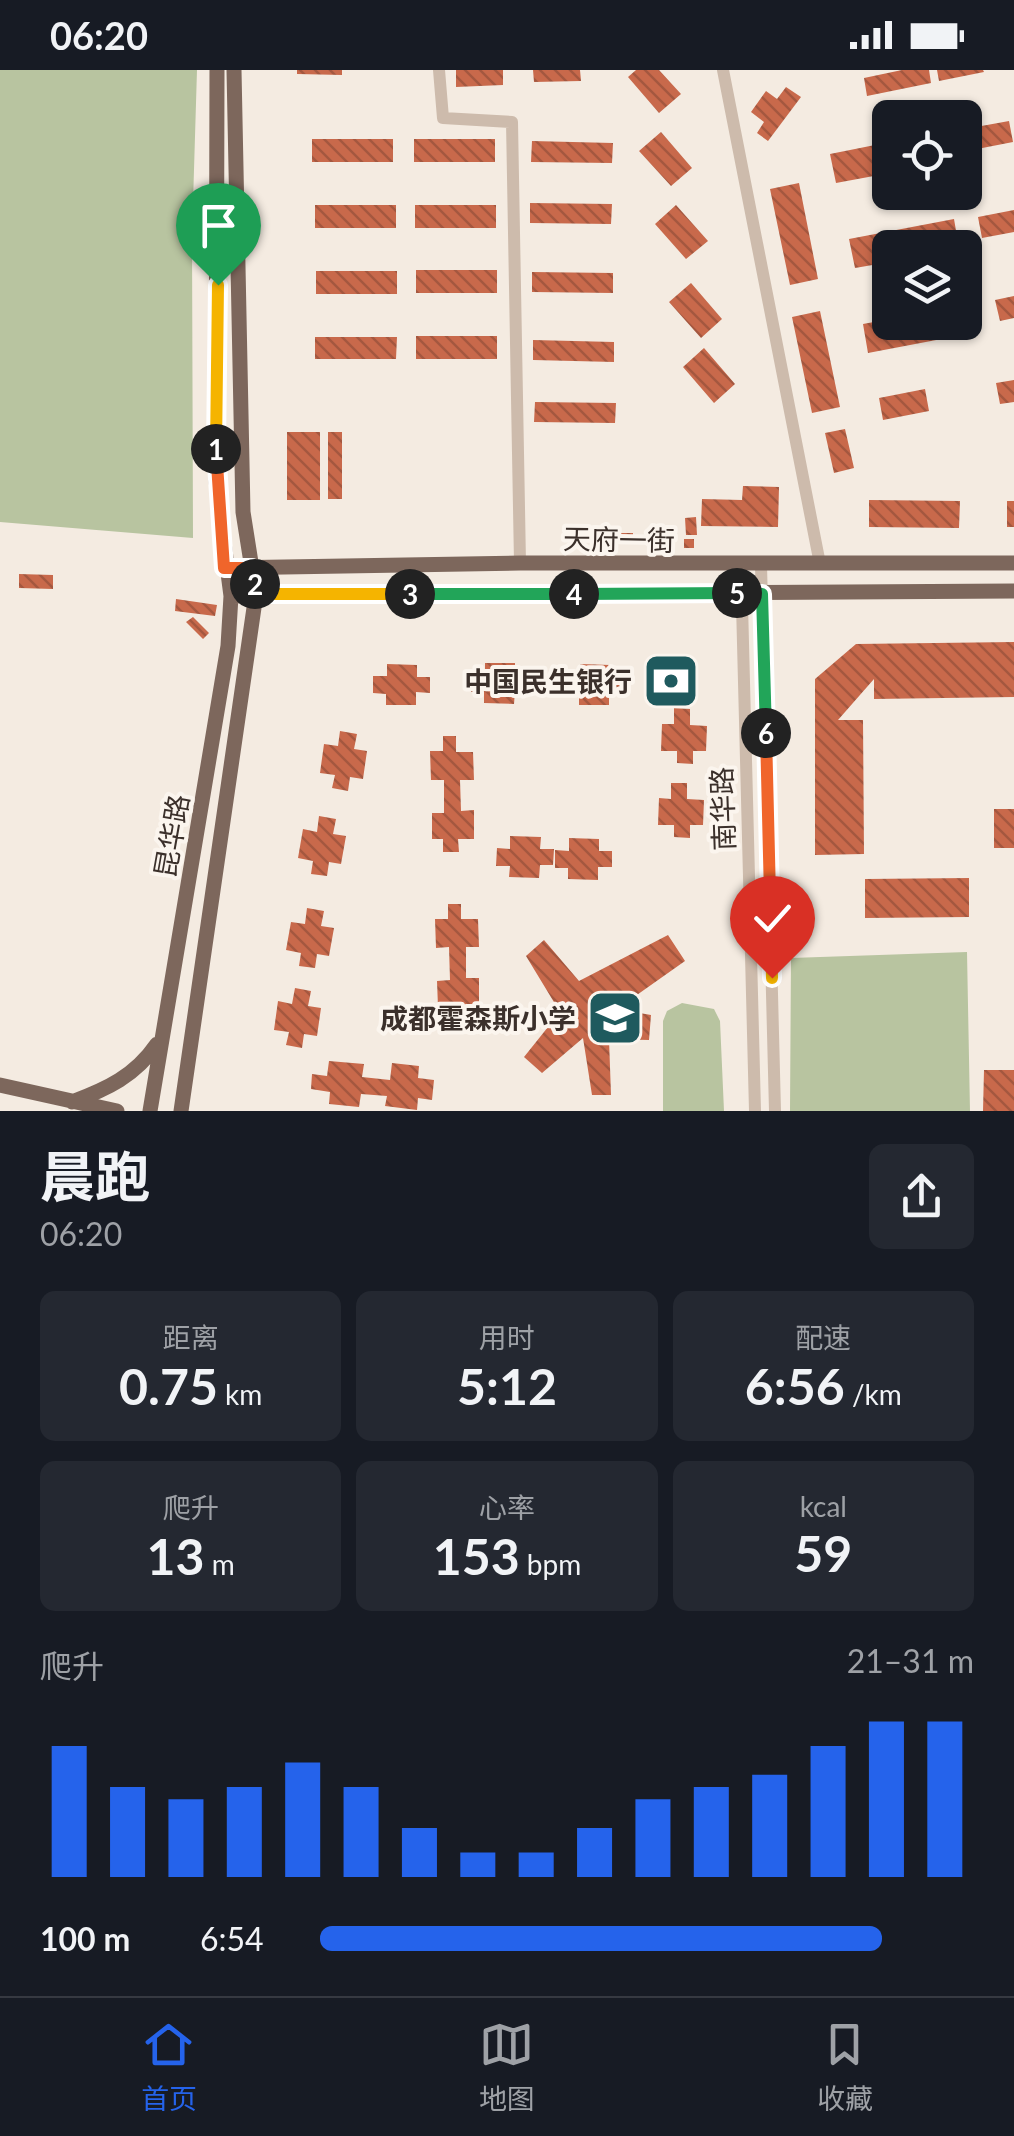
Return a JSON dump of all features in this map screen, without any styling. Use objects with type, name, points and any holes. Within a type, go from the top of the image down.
[{"type":"main road","name":"昆华路","points":[[150,1111],[228,646],[230,596],[216,482],[218,70]]},
{"type":"main road","name":"昆华路","points":[[181,1111],[256,594],[242,493],[234,70]]},
{"type":"main road","name":"天府一街","points":[[224,568],[520,563],[1014,563]]},
{"type":"main road","name":"天府一街","points":[[230,596],[1014,591]]},
{"type":"main road","points":[[72,1102],[108,1088],[142,1066],[162,1038]]},
{"type":"main road","points":[[0,1086],[117,1111]]},
{"type":"street","points":[[439,70],[443,118],[512,122],[520,563]]},
{"type":"street","points":[[723,70],[820,564]]},
{"type":"street","points":[[762,564],[775,1111]]},
{"type":"street","name":"南华路","points":[[741,565],[755,1111]]},
{"type":"green space","points":[[0,70],[197,70],[192,236],[193,538],[0,522]]},
{"type":"green space","points":[[967,952],[970,1111],[790,1111],[791,958]]},
{"type":"green space","points":[[682,1003],[714,1009],[720,1021],[724,1111],[663,1111],[663,1021],[667,1011]]},
{"type":"building","points":[[297,70],[342,70],[342,75],[297,74]]},
{"type":"building","points":[[456,70],[503,70],[503,85],[456,87]]},
{"type":"building","points":[[533,70],[580,70],[581,81],[534,82]]},
{"type":"building","points":[[636,70],[659,70],[681,94],[659,113],[628,77]]},
{"type":"building","points":[[902,70],[929,70],[931,83],[867,96],[864,78]]},
{"type":"building","points":[[937,70],[983,70],[984,72],[939,81]]},
{"type":"building","points":[[786,87],[801,97],[768,141],[757,133],[764,122],[751,112],[766,91],[777,99]]},
{"type":"building","points":[[1009,121],[1013,142],[982,148],[982,126]]},
{"type":"building","points":[[661,132],[692,168],[671,186],[639,151]]},
{"type":"building","points":[[312,139],[393,139],[393,162],[312,162]]},
{"type":"building","points":[[414,139],[495,139],[495,162],[414,162]]},
{"type":"building","points":[[532,141],[613,143],[612,163],[531,162]]},
{"type":"building","points":[[872,146],[872,176],[836,183],[830,154]]},
{"type":"building","points":[[799,183],[818,279],[790,285],[770,189]]},
{"type":"building","points":[[530,203],[612,204],[611,224],[530,223]]},
{"type":"building","points":[[315,205],[396,205],[396,228],[315,228]]},
{"type":"building","points":[[415,205],[496,205],[496,228],[415,228]]},
{"type":"building","points":[[676,205],[708,241],[686,259],[655,224]]},
{"type":"building","points":[[1014,210],[1014,232],[982,238],[978,217]]},
{"type":"building","points":[[954,219],[956,230],[896,230]]},
{"type":"building","points":[[872,235],[872,265],[855,268],[849,239]]},
{"type":"building","points":[[416,270],[497,270],[497,293],[416,293]]},
{"type":"building","points":[[316,271],[397,271],[397,294],[316,294]]},
{"type":"building","points":[[532,272],[613,273],[613,293],[532,292]]},
{"type":"building","points":[[691,283],[722,319],[701,338],[669,302]]},
{"type":"building","points":[[1014,296],[1014,318],[1000,321],[995,300]]},
{"type":"building","points":[[820,311],[840,407],[812,413],[792,317]]},
{"type":"building","points":[[872,322],[872,340],[936,340],[868,353],[863,324]]},
{"type":"building","points":[[416,336],[497,336],[497,359],[416,359]]},
{"type":"building","points":[[315,337],[397,337],[396,359],[315,359]]},
{"type":"building","points":[[533,340],[614,342],[614,362],[533,360]]},
{"type":"building","points":[[704,348],[735,384],[714,403],[683,367]]},
{"type":"building","points":[[1014,380],[1014,402],[1000,404],[996,383]]},
{"type":"building","points":[[925,389],[929,411],[883,420],[879,398]]},
{"type":"building","points":[[535,402],[616,403],[615,423],[534,422]]},
{"type":"building","points":[[845,429],[854,468],[834,473],[825,433]]},
{"type":"building","points":[[287,432],[320,432],[320,500],[287,500]]},
{"type":"building","points":[[328,432],[342,432],[342,499],[328,499]]},
{"type":"building","points":[[743,486],[779,487],[778,527],[701,526],[702,499],[742,500]]},
{"type":"building","points":[[869,500],[960,501],[959,528],[869,527]]},
{"type":"building","points":[[1007,501],[1014,501],[1014,527],[1007,527]]},
{"type":"building","points":[[696,517],[697,535],[686,535],[685,518]]},
{"type":"building","points":[[619,533],[633,533],[633,542],[619,542]]},
{"type":"building","points":[[684,539],[694,539],[694,548],[684,548]]},
{"type":"building","points":[[19,574],[53,575],[53,589],[19,588]]},
{"type":"building","points":[[176,599],[217,605],[215,616],[175,611]]},
{"type":"building","points":[[193,617],[209,633],[203,639],[186,622]]},
{"type":"building","points":[[1014,642],[1014,697],[874,699],[874,679],[838,720],[863,720],[864,854],[815,855],[815,679],[856,644]]},
{"type":"building","points":[[485,663],[515,663],[515,675],[528,675],[528,691],[515,691],[514,704],[484,703],[484,692],[471,692],[472,674],[485,675]]},
{"type":"building","points":[[387,664],[417,665],[417,677],[430,677],[430,693],[416,692],[416,705],[386,705],[386,694],[373,693],[373,676],[387,676]]},
{"type":"building","points":[[580,664],[610,665],[610,677],[623,677],[622,693],[609,692],[609,705],[579,705],[579,694],[566,693],[566,676],[580,676]]},
{"type":"building","points":[[674,708],[690,709],[690,725],[707,726],[706,751],[693,751],[693,764],[677,763],[677,751],[661,751],[662,724],[674,724]]},
{"type":"building","points":[[340,731],[357,734],[354,749],[367,751],[363,779],[350,777],[348,791],[332,788],[335,775],[320,773],[324,744],[338,746]]},
{"type":"building","points":[[443,736],[456,736],[456,752],[473,752],[474,780],[460,780],[461,811],[474,810],[474,839],[458,839],[459,852],[443,852],[443,839],[432,839],[432,813],[444,813],[444,780],[431,780],[430,751],[443,751]]},
{"type":"building","points":[[671,783],[687,783],[687,799],[704,800],[703,825],[690,825],[690,838],[674,837],[674,825],[658,825],[659,798],[671,799]]},
{"type":"building","points":[[994,809],[1014,809],[1014,848],[994,848]]},
{"type":"building","points":[[319,816],[336,819],[333,834],[346,836],[341,864],[329,862],[327,876],[311,874],[313,861],[298,858],[303,829],[317,832]]},
{"type":"building","points":[[510,836],[541,837],[540,849],[554,849],[553,865],[540,865],[539,878],[509,877],[510,866],[496,866],[497,848],[510,849]]},
{"type":"building","points":[[569,838],[599,839],[599,851],[612,851],[612,867],[598,867],[598,880],[568,879],[568,868],[555,868],[555,850],[569,851]]},
{"type":"building","points":[[969,878],[969,917],[865,918],[865,879]]},
{"type":"building","points":[[448,904],[461,904],[461,919],[478,919],[479,947],[466,947],[466,978],[479,978],[479,1006],[463,1007],[464,1020],[448,1020],[448,1007],[438,1007],[437,981],[450,980],[449,947],[436,948],[435,919],[448,919]]},
{"type":"building","points":[[307,908],[324,911],[321,926],[334,928],[329,956],[317,954],[315,968],[299,966],[301,953],[286,950],[291,922],[305,924]]},
{"type":"building","points":[[668,935],[685,961],[617,1009],[651,1015],[649,1040],[609,1039],[611,1095],[592,1095],[583,1038],[542,1073],[524,1057],[560,1012],[526,956],[544,940],[579,981]]},
{"type":"building","points":[[295,988],[311,991],[308,1006],[321,1008],[317,1036],[304,1034],[302,1048],[286,1045],[289,1032],[274,1030],[278,1001],[292,1004]]},
{"type":"building","points":[[329,1061],[364,1064],[362,1077],[390,1080],[392,1063],[419,1066],[418,1078],[434,1080],[432,1100],[418,1098],[417,1110],[385,1106],[387,1096],[361,1094],[359,1107],[329,1104],[330,1092],[311,1089],[312,1074],[327,1076]]},
{"type":"building","points":[[984,1070],[1014,1070],[1014,1111],[983,1111]]},
{"type":"place","name":"中国民生银行","points":[[671,681]]},
{"type":"place","name":"成都霍森斯小学","points":[[615,1018]]},
{"type":"route","points":[[218,285],[216,482],[224,568],[252,568],[256,594],[762,594],[772,978]]}]
